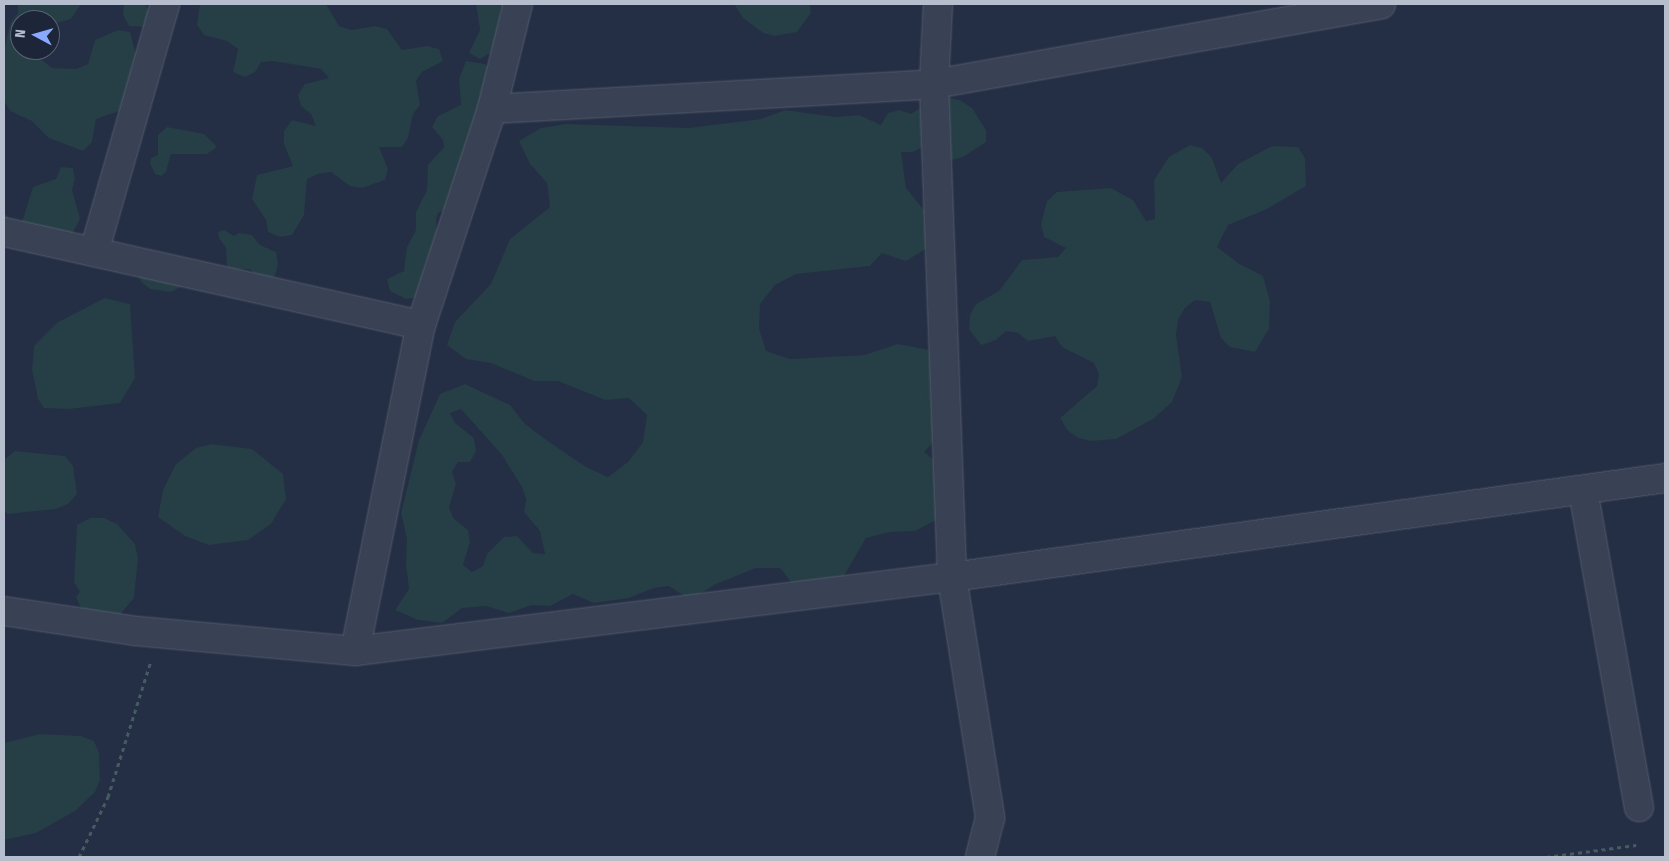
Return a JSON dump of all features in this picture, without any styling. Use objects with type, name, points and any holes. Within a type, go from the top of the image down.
[{"type":"street","points":[[94,252],[165,4]]},
{"type":"street","points":[[355,651],[421,325],[492,109],[518,4]]},
{"type":"street","points":[[938,4],[934,84],[952,577],[990,818],[980,857]]},
{"type":"street","points":[[492,109],[934,84],[1260,14],[1381,4]]},
{"type":"street","points":[[4,232],[421,325]]},
{"type":"street","points":[[4,611],[160,633],[355,651],[952,577],[1665,478]]},
{"type":"street","points":[[1583,490],[1639,807]]},
{"type":"path","points":[[79,857],[108,797],[160,633]]},
{"type":"path","points":[[1546,857],[1636,845]]},
{"type":"shaded area","points":[[18,4],[81,4],[71,19],[60,22],[60,10],[18,10]]},
{"type":"shaded area","points":[[124,4],[145,4],[150,13],[146,27],[129,26],[123,15]]},
{"type":"shaded area","points":[[200,4],[326,4],[339,26],[351,30],[375,26],[387,29],[402,50],[427,46],[439,49],[443,61],[422,72],[416,81],[420,105],[413,114],[408,138],[402,147],[379,147],[388,169],[385,180],[362,188],[350,186],[331,172],[318,174],[307,179],[304,215],[292,235],[280,237],[268,232],[266,220],[252,199],[257,175],[293,166],[284,144],[284,131],[292,120],[316,126],[311,114],[301,106],[298,95],[305,84],[329,78],[321,69],[273,61],[261,62],[255,72],[245,77],[233,72],[238,49],[227,41],[204,35],[197,25]]},
{"type":"shaded area","points":[[476,4],[513,4],[501,8],[495,42],[490,53],[480,59],[469,53],[480,30]]},
{"type":"shaded area","points":[[734,4],[810,4],[811,13],[797,32],[774,36],[763,33],[743,18]]},
{"type":"shaded area","points":[[10,24],[10,60],[42,60],[52,68],[76,69],[88,64],[95,40],[118,30],[130,32],[136,55],[128,102],[119,111],[96,119],[92,142],[83,151],[49,138],[32,121],[10,111],[4,100],[4,52]]},
{"type":"shaded area","points":[[466,61],[485,64],[489,69],[487,94],[451,189],[449,207],[438,213],[436,219],[437,237],[425,263],[426,281],[418,297],[406,299],[390,291],[387,279],[404,271],[407,247],[416,230],[416,212],[427,190],[428,165],[444,147],[443,140],[432,127],[438,116],[461,105],[459,79]]},
{"type":"shaded area","points":[[945,97],[960,100],[972,108],[986,130],[986,142],[963,157],[951,160],[944,150],[924,146],[913,152],[901,152],[906,188],[937,226],[927,248],[906,261],[882,253],[870,266],[796,274],[775,285],[760,304],[759,328],[766,351],[790,359],[864,355],[898,344],[929,350],[935,391],[947,428],[924,452],[942,466],[936,520],[915,531],[890,532],[866,538],[842,579],[796,588],[780,568],[756,568],[716,584],[690,600],[669,586],[654,588],[629,598],[594,603],[573,594],[550,606],[532,605],[509,613],[486,606],[462,608],[442,623],[418,620],[395,610],[409,589],[406,564],[407,539],[401,513],[419,440],[440,394],[465,384],[510,405],[525,424],[545,439],[586,467],[608,477],[628,462],[643,442],[647,415],[629,398],[605,400],[558,381],[534,381],[491,363],[466,359],[447,345],[455,322],[491,284],[510,239],[550,207],[547,183],[530,164],[519,141],[541,128],[566,124],[688,128],[761,119],[785,110],[835,117],[859,115],[881,125],[888,113],[899,110],[911,114],[932,100]],"holes":[[[461,409],[502,455],[522,487],[526,499],[524,512],[540,531],[545,554],[533,553],[517,536],[504,537],[487,554],[483,566],[472,572],[463,565],[470,542],[468,530],[453,518],[449,507],[456,484],[452,472],[458,462],[470,462],[476,451],[474,438],[455,423],[450,413]]]},
{"type":"shaded area","points":[[167,127],[204,134],[217,147],[207,154],[171,154],[166,172],[161,176],[155,174],[150,163],[151,158],[158,155],[158,135]]},
{"type":"shaded area","points":[[1190,145],[1202,148],[1212,158],[1221,183],[1238,164],[1272,146],[1298,147],[1305,158],[1306,186],[1267,209],[1228,225],[1217,247],[1238,263],[1263,276],[1270,301],[1269,329],[1255,352],[1230,347],[1221,338],[1210,302],[1195,300],[1185,308],[1178,320],[1176,335],[1182,377],[1172,402],[1153,419],[1116,439],[1091,441],[1078,438],[1067,430],[1060,418],[1097,386],[1099,374],[1094,363],[1062,347],[1055,336],[1028,341],[1018,333],[1006,331],[996,340],[981,345],[969,329],[970,315],[976,304],[999,291],[1022,260],[1058,257],[1066,248],[1044,237],[1041,224],[1047,201],[1057,192],[1111,188],[1133,200],[1146,221],[1155,219],[1154,180],[1169,157]]},
{"type":"shaded area","points":[[61,167],[73,168],[75,179],[72,190],[80,219],[71,236],[53,256],[29,253],[4,227],[4,212],[11,221],[22,222],[33,187],[56,179]]},
{"type":"shaded area","points":[[224,230],[234,236],[239,233],[252,235],[260,245],[276,252],[278,264],[275,276],[269,279],[258,277],[250,269],[231,270],[227,266],[226,248],[219,238],[218,232]]},
{"type":"shaded area","points":[[137,273],[184,285],[171,292],[150,289],[141,282]]},
{"type":"shaded area","points":[[105,298],[130,304],[135,378],[120,403],[69,409],[44,408],[38,399],[32,370],[34,346],[58,322]]},
{"type":"shaded area","points":[[211,444],[252,449],[283,474],[286,499],[271,524],[248,540],[209,545],[185,536],[158,517],[163,490],[176,464],[196,448]]},
{"type":"shaded area","points":[[15,451],[65,456],[73,466],[77,494],[68,504],[56,509],[7,514],[4,509],[5,459]]},
{"type":"shaded area","points":[[90,518],[104,518],[117,524],[135,544],[138,558],[134,598],[117,618],[92,614],[81,608],[76,597],[80,592],[74,582],[77,525]]},
{"type":"shaded area","points":[[40,734],[81,736],[94,741],[99,753],[100,780],[95,792],[75,811],[36,833],[4,840],[4,743]]}]
